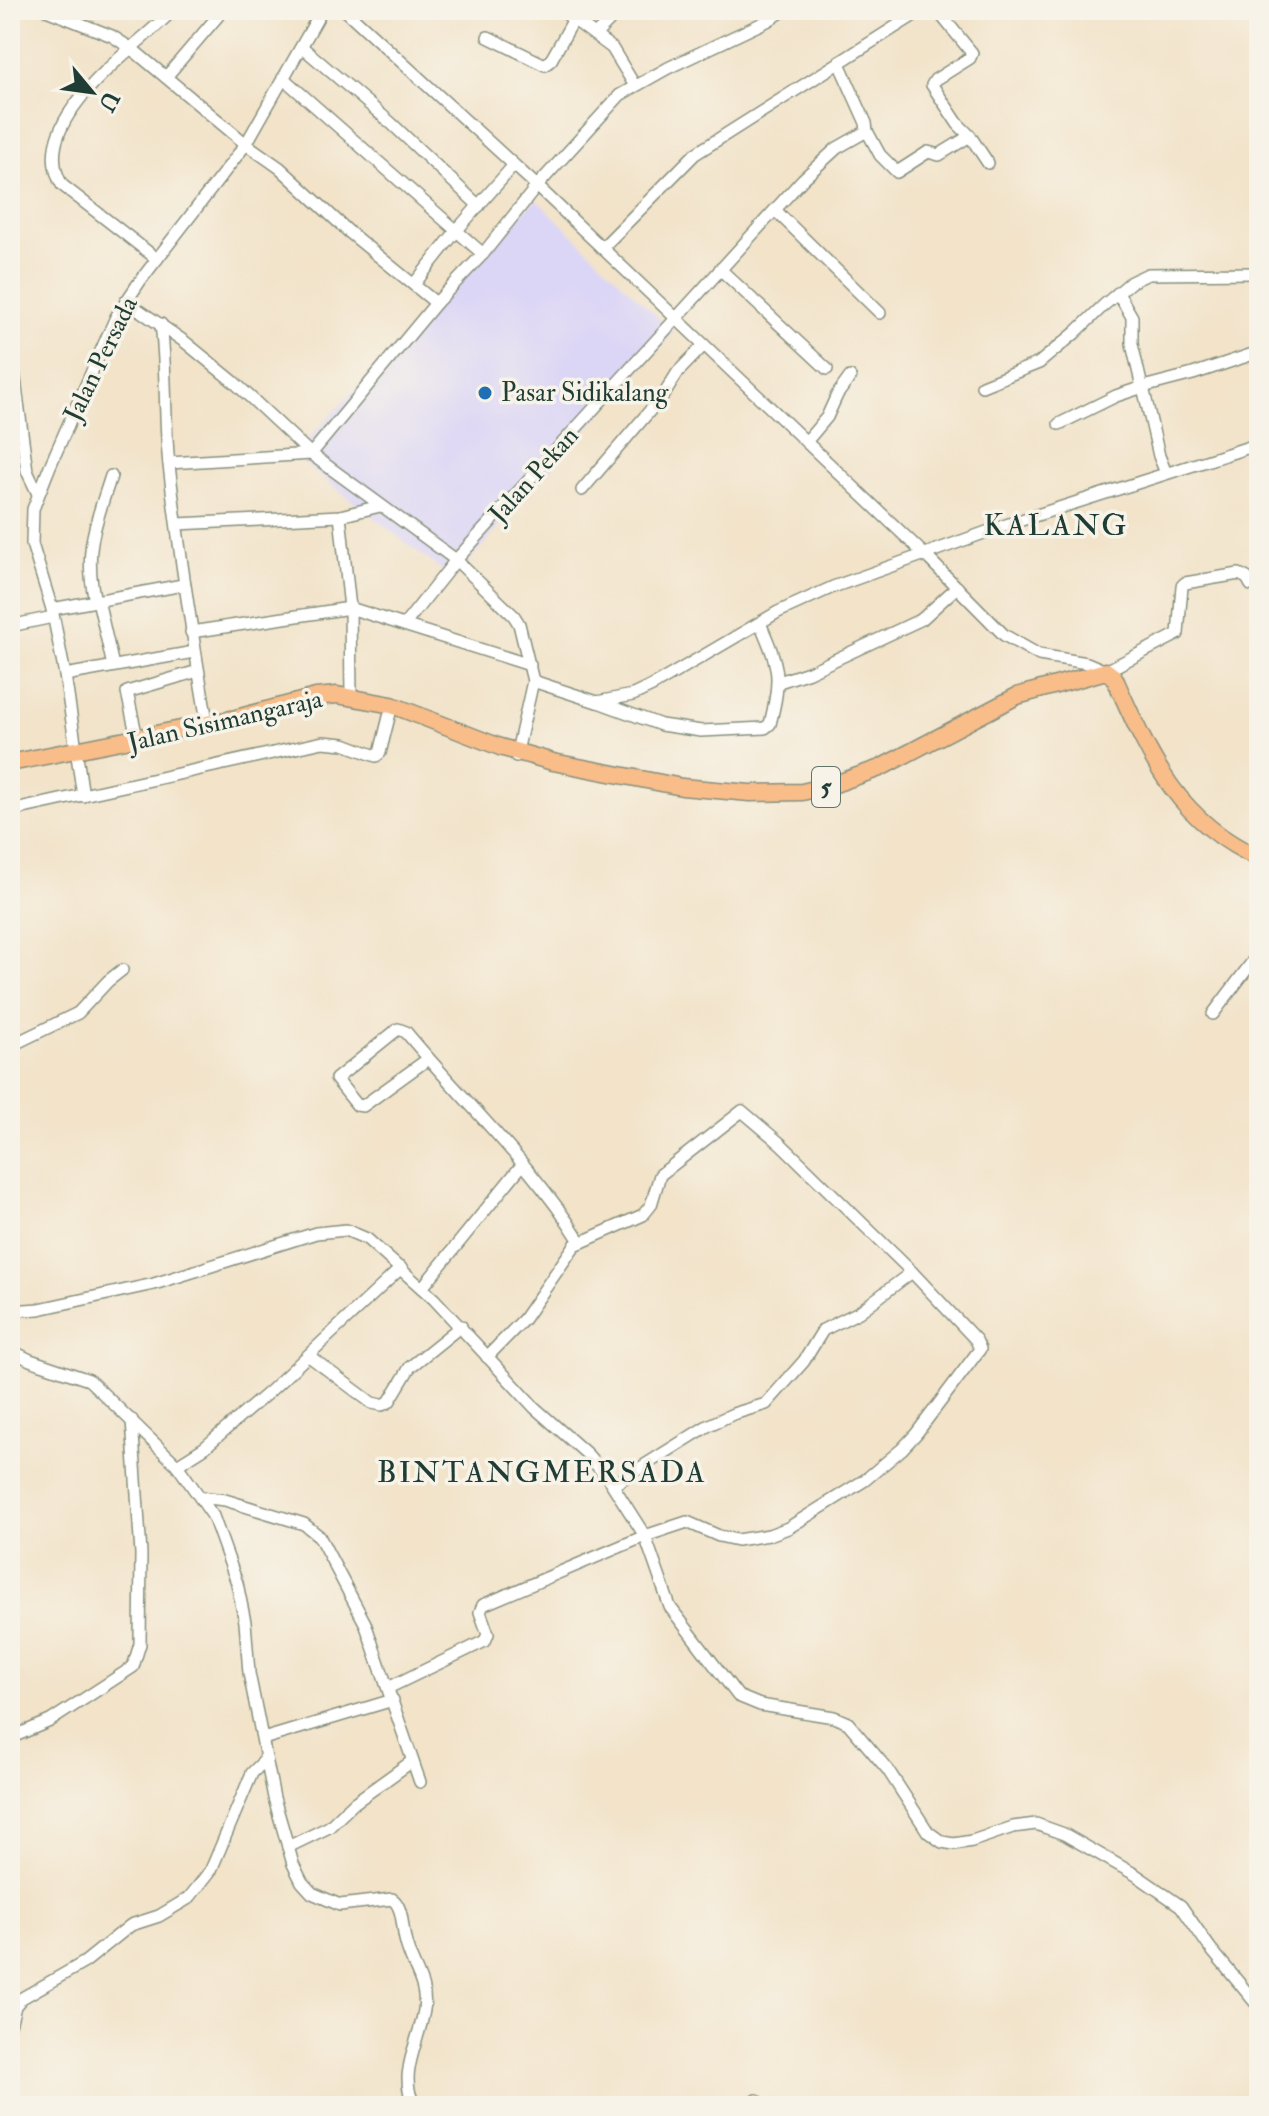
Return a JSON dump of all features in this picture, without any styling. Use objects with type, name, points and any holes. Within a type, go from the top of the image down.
[{"type":"highway","name":"Jalan Sisimangaraja","points":[[77,752],[207,726],[316,697],[351,697],[392,707],[520,754],[553,762],[682,787],[750,793],[802,792],[880,768],[1017,696],[1106,671]]},
{"type":"highway","points":[[1106,671],[1114,677],[1149,748],[1190,812],[1214,832],[1257,854]]},
{"type":"highway","name":"Jalan Sisimangaraja","points":[[10,765],[207,726],[330,697],[392,707]]},
{"type":"street","points":[[46,10],[64,12],[132,49],[246,144],[280,168],[349,232],[436,303]]},
{"type":"street","points":[[157,259],[62,185],[56,175],[53,158],[58,132],[83,96],[120,56],[132,49],[173,10]]},
{"type":"street","points":[[166,77],[223,10]]},
{"type":"street","name":"Jalan Persada","points":[[83,796],[65,675],[52,613],[32,544],[33,509],[116,317],[246,144],[322,10]]},
{"type":"street","points":[[345,10],[537,186],[925,555],[1004,635],[1024,648],[1039,655],[1087,663],[1106,671],[1178,634],[1182,586],[1185,583],[1239,574],[1251,585],[1259,587]]},
{"type":"street","points":[[561,10],[616,52],[635,86]]},
{"type":"street","points":[[595,35],[620,10]]},
{"type":"street","points":[[169,463],[311,454],[436,303],[483,254],[537,186],[606,109],[635,86],[785,10]]},
{"type":"street","points":[[602,248],[695,154],[922,10]]},
{"type":"street","points":[[937,10],[972,53],[932,84],[988,163]]},
{"type":"street","points":[[488,37],[545,65],[551,60],[574,19]]},
{"type":"street","points":[[302,47],[391,123],[479,206]]},
{"type":"street","points":[[839,63],[867,131],[880,155],[897,172],[928,152],[939,155],[970,136]]},
{"type":"street","points":[[283,78],[483,254]]},
{"type":"street","name":"Jalan Pekan","points":[[405,624],[456,560],[775,210],[831,153],[867,131]]},
{"type":"street","points":[[415,283],[514,165]]},
{"type":"street","points":[[775,210],[880,313]]},
{"type":"street","points":[[720,269],[827,369]]},
{"type":"street","points":[[982,386],[1039,363],[1131,282],[1156,273],[1259,273]]},
{"type":"street","points":[[1118,293],[1132,317],[1132,344],[1159,456],[1166,473]]},
{"type":"street","points":[[126,301],[161,324],[234,382],[311,454],[456,560],[514,616],[519,624],[533,681],[520,754]]},
{"type":"street","points":[[161,324],[165,350],[169,463],[183,585],[207,726]]},
{"type":"street","points":[[10,341],[27,471],[38,494]]},
{"type":"street","points":[[165,350],[185,342]]},
{"type":"street","points":[[582,490],[649,413],[678,372],[704,345]]},
{"type":"street","points":[[1059,424],[1116,396],[1259,352]]},
{"type":"street","points":[[806,442],[827,417],[850,377]]},
{"type":"street","points":[[597,702],[633,695],[652,686],[760,623],[833,587],[1009,524],[1259,444]]},
{"type":"street","points":[[27,471],[42,472],[50,466]]},
{"type":"street","points":[[111,476],[90,542],[89,555],[113,666]]},
{"type":"street","points":[[177,524],[340,516],[380,506]]},
{"type":"street","points":[[340,516],[350,608],[351,697]]},
{"type":"street","points":[[10,626],[97,601],[183,585]]},
{"type":"street","points":[[779,682],[809,672],[922,619],[957,587]]},
{"type":"street","points":[[191,632],[350,608],[530,665]]},
{"type":"street","points":[[533,681],[661,725],[701,731],[765,728],[770,724],[779,682],[774,655],[760,623]]},
{"type":"street","points":[[65,675],[194,652]]},
{"type":"street","points":[[137,738],[127,692],[198,671]]},
{"type":"street","points":[[10,811],[323,742],[344,744],[378,755],[392,707]]},
{"type":"street","points":[[1213,1014],[1259,953]]},
{"type":"street","points":[[10,1046],[78,1013],[122,970]]},
{"type":"street","points":[[428,1059],[363,1106],[357,1105],[336,1079],[398,1029],[406,1032],[522,1165],[580,1241]]},
{"type":"street","points":[[388,1688],[485,1641],[488,1634],[480,1612],[483,1605],[645,1536],[687,1522],[737,1540],[769,1535],[788,1528],[865,1480],[902,1449],[980,1349],[976,1340],[912,1272],[781,1144],[742,1111],[660,1175],[651,1205],[643,1215],[580,1241],[524,1319],[487,1357]]},
{"type":"street","points":[[422,1288],[522,1165]]},
{"type":"street","points":[[10,1311],[39,1309],[154,1284],[258,1250],[341,1229],[353,1231],[401,1268],[461,1326],[535,1408],[587,1454],[613,1485],[645,1536],[670,1607],[738,1696],[760,1705],[834,1717],[848,1723],[888,1770],[928,1832],[942,1842],[972,1841],[1013,1827],[1036,1824],[1064,1834],[1136,1875],[1181,1906],[1210,1948],[1259,2007]]},
{"type":"street","points":[[177,1465],[204,1448],[309,1356],[401,1268]]},
{"type":"street","points":[[613,1485],[709,1425],[766,1404],[804,1361],[823,1330],[859,1312],[912,1272]]},
{"type":"street","points":[[309,1356],[372,1403],[382,1405],[389,1402],[410,1367],[461,1326]]},
{"type":"street","points":[[10,1350],[89,1380],[177,1465],[218,1528],[237,1583],[245,1622],[249,1673],[274,1798],[302,1882],[312,1893],[326,1901],[346,1906],[389,1899],[397,1903],[408,1952],[425,1989],[420,2031],[406,2085],[415,2106]]},
{"type":"street","points":[[10,1738],[50,1721],[133,1667],[140,1644],[141,1554],[132,1420]]},
{"type":"street","points":[[200,1497],[265,1511],[313,1530],[365,1623],[420,1782]]},
{"type":"street","points":[[263,1739],[393,1700]]},
{"type":"street","points":[[10,2025],[15,2006],[22,1998],[85,1962],[131,1925],[159,1916],[189,1898],[211,1870],[252,1773],[266,1759]]},
{"type":"street","points":[[288,1847],[329,1827],[354,1803],[411,1762]]},
{"type":"shaded area","name":"Pasar Sidikalang","points":[[536,199],[673,332],[453,579],[293,455]]},
{"type":"place","name":"Pasar Sidikalang","points":[[485,393]]},
{"type":"district","name":"KALANG","points":[[1056,525]]},
{"type":"district","name":"BINTANGMERSADA","points":[[542,1472]]}]
